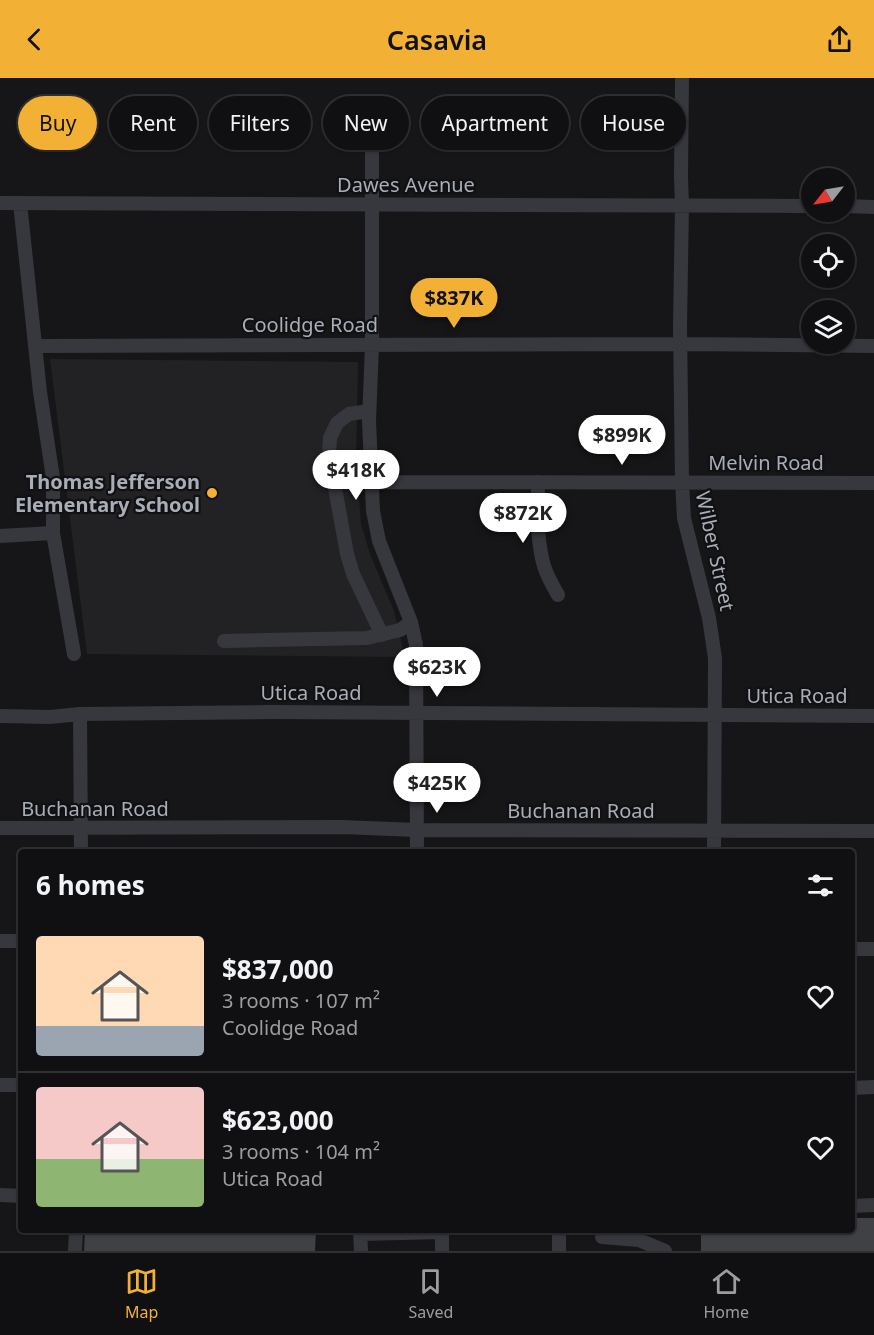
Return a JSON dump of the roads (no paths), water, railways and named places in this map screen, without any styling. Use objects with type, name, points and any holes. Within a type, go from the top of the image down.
[{"type":"street","name":"Wilber Street","points":[[682,78],[682,482],[684,518],[711,628],[715,658],[714,849]]},
{"type":"street","points":[[372,150],[370,482],[379,541],[411,622],[416,645],[417,849]]},
{"type":"street","name":"Dawes Avenue","points":[[0,203],[801,206]]},
{"type":"street","points":[[20,203],[52,478],[53,533],[74,654]]},
{"type":"street","points":[[855,207],[874,207]]},
{"type":"street","name":"Coolidge Road","points":[[35,346],[681,344],[874,346]]},
{"type":"street","points":[[369,411],[349,414],[337,423],[330,438],[329,455],[347,554],[353,574],[382,635]]},
{"type":"street","name":"Melvin Road","points":[[370,482],[874,483]]},
{"type":"street","points":[[538,482],[537,524],[540,549],[544,568],[558,595]]},
{"type":"street","points":[[0,536],[53,533]]},
{"type":"street","points":[[224,641],[367,638],[400,630],[411,622]]},
{"type":"street","name":"Utica Road","points":[[0,716],[273,712],[874,716]]},
{"type":"street","points":[[80,714],[81,849]]},
{"type":"street","name":"Buchanan Road","points":[[0,828],[874,831]]},
{"type":"street","points":[[0,941],[18,941]]},
{"type":"street","points":[[855,949],[874,949]]},
{"type":"street","points":[[0,1085],[18,1085]]},
{"type":"street","points":[[855,1088],[874,1087]]},
{"type":"street","points":[[0,1195],[18,1196]]},
{"type":"street","points":[[855,1206],[874,1205]]},
{"type":"street","points":[[75,1251],[76,1233]]},
{"type":"street","points":[[360,1233],[361,1251]]},
{"type":"street","points":[[442,1233],[442,1251]]},
{"type":"street","points":[[559,1233],[559,1251]]},
{"type":"street","points":[[603,1237],[636,1240],[665,1251]]},
{"type":"place","name":"Thomas Jefferson Elementary School","points":[[212,493]]}]
